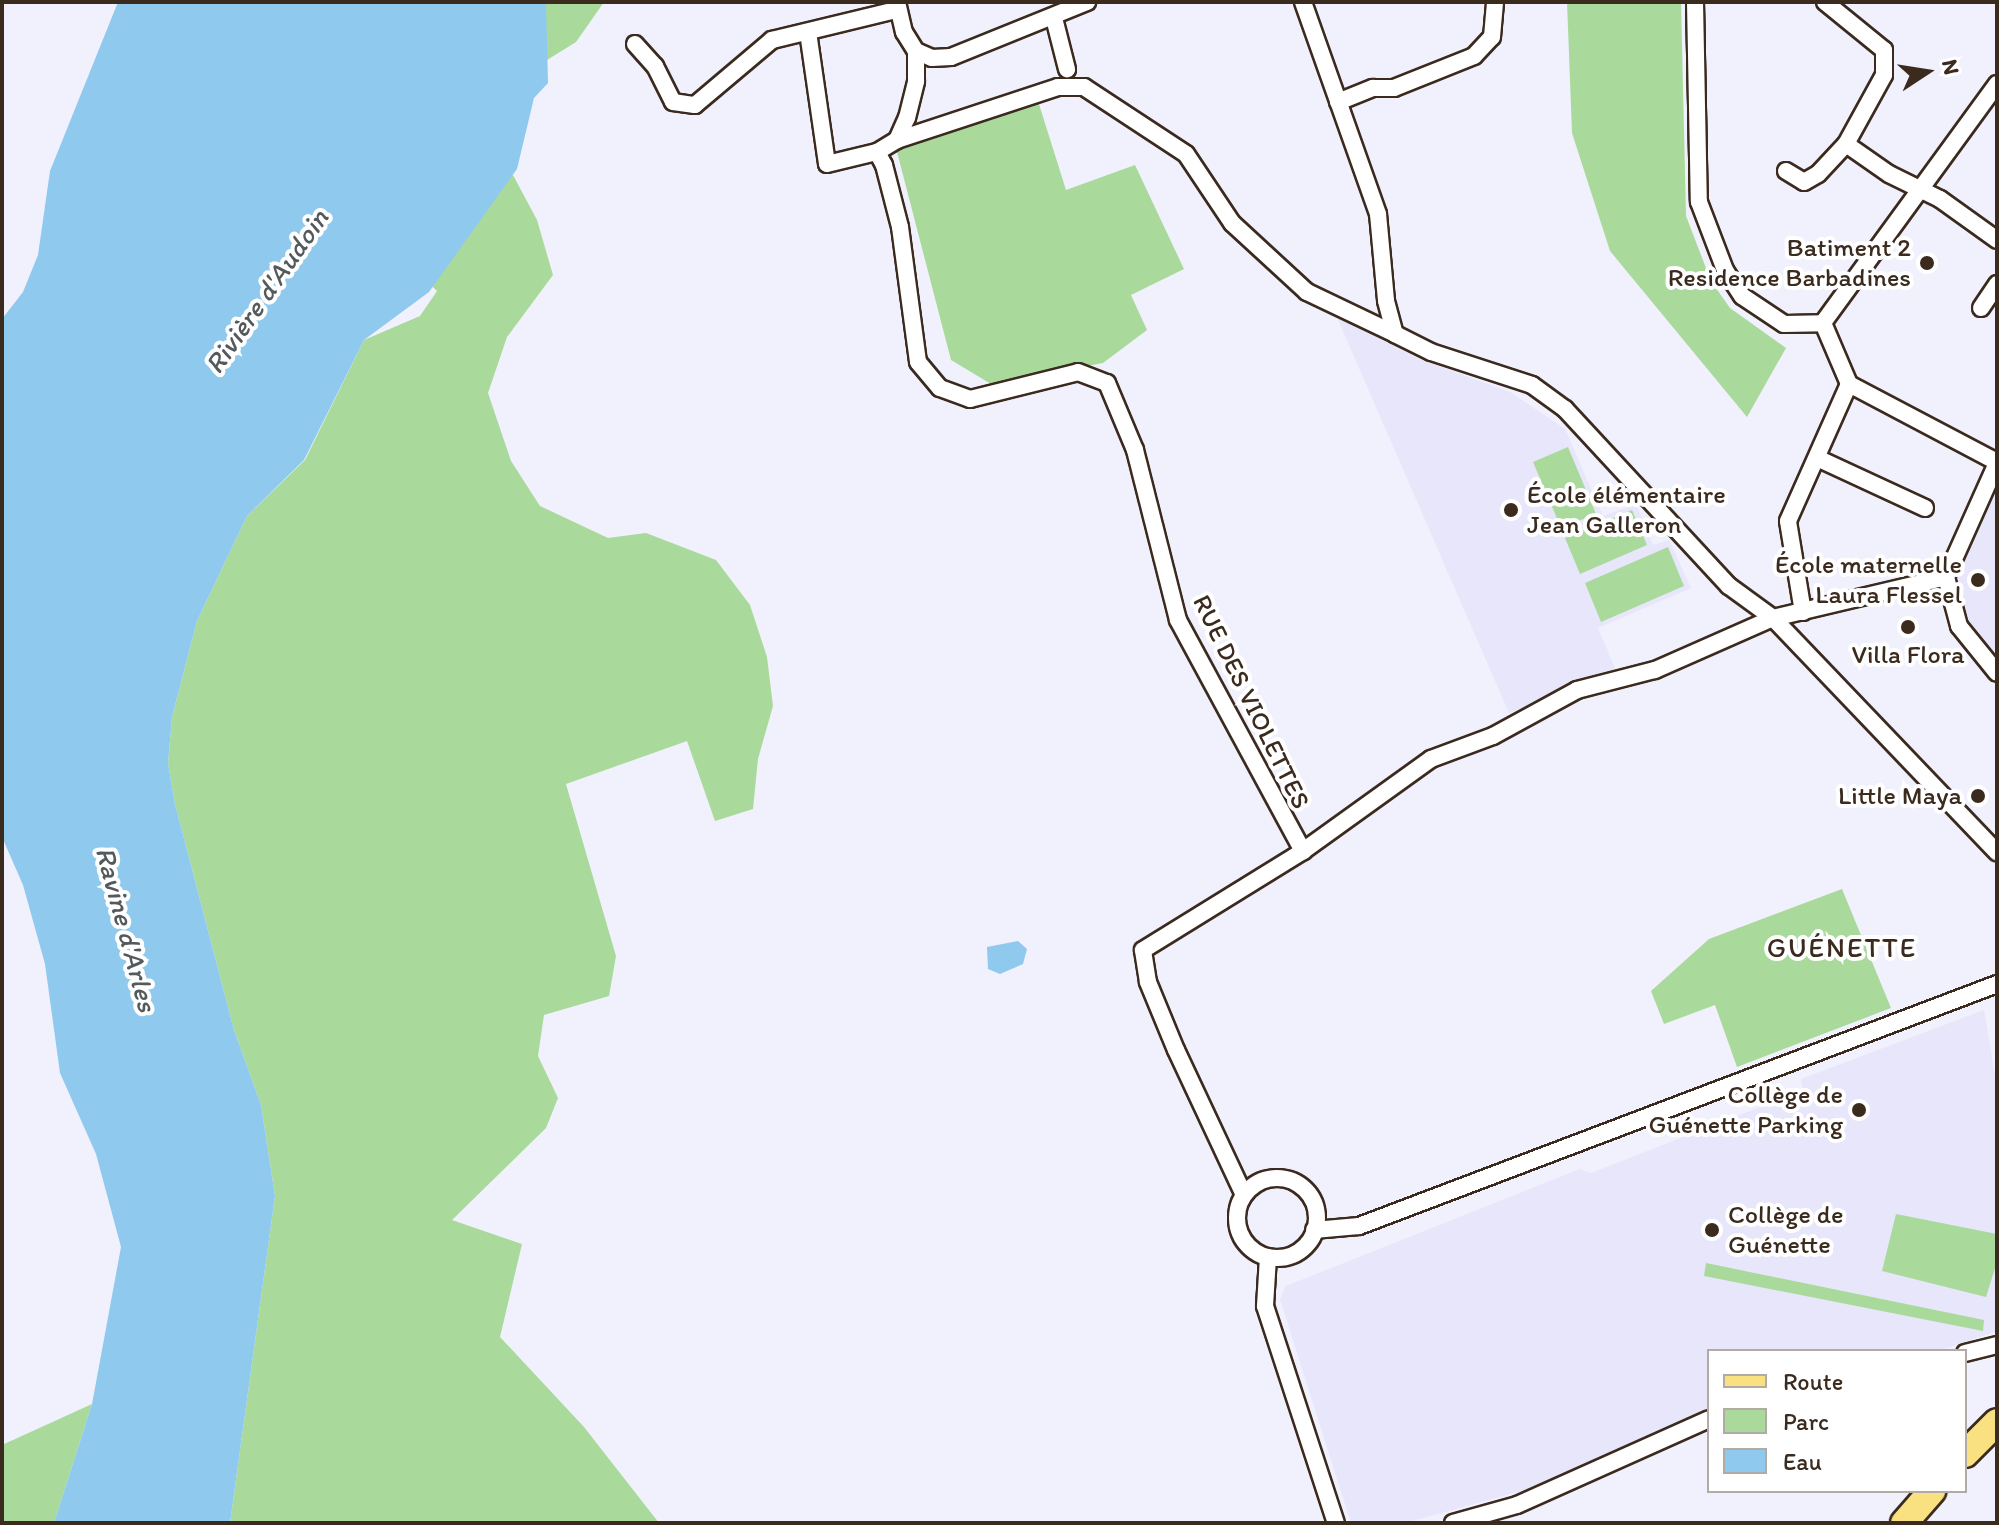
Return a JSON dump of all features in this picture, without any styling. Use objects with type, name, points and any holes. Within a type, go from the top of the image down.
[{"type":"main road","points":[[1967,1452],[1997,1422]]},
{"type":"main road","points":[[1904,1523],[1930,1493]]},
{"type":"street","points":[[916,51],[932,58],[951,57],[1054,18],[1087,2]]},
{"type":"street","points":[[1303,2],[1378,214],[1395,334]]},
{"type":"street","points":[[1338,102],[1373,88],[1394,88],[1474,56],[1492,37],[1495,2]]},
{"type":"street","points":[[1695,2],[1699,202],[1725,270],[1742,296],[1784,324],[1823,323]]},
{"type":"street","points":[[1786,171],[1804,182],[1846,144],[1879,86],[1884,50],[1825,2]]},
{"type":"street","points":[[635,44],[655,66],[673,102],[695,105],[772,40],[897,6],[916,51],[916,81],[897,140]]},
{"type":"street","points":[[1054,18],[1067,69]]},
{"type":"street","points":[[808,32],[827,164],[877,152],[897,140],[1058,87],[1084,87],[1186,154],[1232,223],[1307,292],[1395,334],[1543,393],[1565,409],[1729,586],[1773,618],[1997,852]]},
{"type":"street","points":[[1823,323],[1918,187],[1997,84]]},
{"type":"street","points":[[1846,144],[1997,240]]},
{"type":"street","name":"RUE DES VIOLETTES","points":[[877,152],[900,227],[918,362],[940,388],[970,399],[1078,372],[1107,383],[1135,450],[1178,620],[1303,851]]},
{"type":"street","points":[[1981,308],[1997,284]]},
{"type":"street","points":[[1823,323],[1849,384],[1996,469],[1946,577],[1959,626],[1997,673]]},
{"type":"street","points":[[1803,612],[1787,533],[1849,384]]},
{"type":"street","points":[[1817,458],[1925,508]]},
{"type":"street","points":[[1244,1195],[1148,982],[1143,950],[1303,851],[1431,759],[1493,736],[1577,690],[1655,670],[1773,618],[1946,577]]},
{"type":"street","points":[[1314,1230],[1310,1196],[1290,1180],[1265,1179],[1244,1195],[1236,1219],[1239,1232],[1255,1252],[1268,1257],[1294,1254],[1314,1230],[1359,1226],[1997,984]]},
{"type":"street","points":[[1268,1257],[1265,1306],[1336,1523]]},
{"type":"street","points":[[1967,1352],[1997,1345]]},
{"type":"street","points":[[1453,1523],[1517,1505],[1707,1420]]},
{"type":"shaded area","name":"École élémentaire Jean Galleron","points":[[1336,315],[1419,359],[1510,392],[1565,429],[1603,516],[1636,504],[1653,545],[1669,540],[1691,588],[1598,628],[1616,671],[1509,713]]},
{"type":"shaded area","name":"École maternelle Laura Flessel","points":[[1997,487],[1997,663],[1974,637],[1958,587],[1958,572]]},
{"type":"shaded area","name":"Collège de Guénette","points":[[1984,1010],[1997,1087],[1997,1331],[1944,1349],[1707,1349],[1707,1416],[1542,1485],[1405,1523],[1351,1523],[1280,1299],[1286,1286],[1580,1169],[1591,1173],[1791,1095],[1803,1090],[1801,1079]]},
{"type":"green space","points":[[544,2],[604,2],[576,42],[539,65]]},
{"type":"green space","points":[[1567,2],[1681,2],[1686,216],[1711,281],[1730,308],[1786,348],[1747,417],[1610,251],[1572,133]]},
{"type":"green space","points":[[1038,101],[1066,190],[1135,165],[1184,269],[1131,295],[1147,330],[1103,363],[991,384],[951,360],[896,148]]},
{"type":"green space","points":[[513,175],[537,220],[553,275],[507,337],[488,393],[511,461],[540,506],[608,538],[646,533],[716,560],[750,605],[767,657],[773,706],[758,759],[753,809],[715,821],[687,741],[566,784],[616,956],[609,996],[544,1015],[538,1056],[558,1098],[546,1128],[452,1220],[522,1244],[500,1337],[584,1427],[659,1523],[230,1523],[275,1196],[261,1105],[234,1030],[175,804],[168,763],[172,717],[197,621],[247,516],[305,460],[364,340],[420,316],[437,291],[420,275],[467,210]]},
{"type":"green space","points":[[1568,447],[1596,514],[1561,528],[1533,462]]},
{"type":"green space","points":[[1632,510],[1647,545],[1580,574],[1565,538]]},
{"type":"green space","points":[[1668,547],[1684,586],[1601,622],[1585,583]]},
{"type":"green space","points":[[1842,889],[1891,1008],[1737,1067],[1715,1005],[1664,1024],[1651,991],[1709,939]]},
{"type":"green space","points":[[1896,1214],[1997,1234],[1997,1262],[1986,1297],[1882,1271]]},
{"type":"green space","points":[[1706,1263],[1984,1320],[1983,1331],[1704,1276]]},
{"type":"green space","points":[[92,1404],[54,1523],[2,1523],[2,1445]]},
{"type":"water","points":[[118,2],[546,2],[548,83],[534,98],[517,169],[429,292],[364,340],[304,460],[247,516],[197,621],[172,717],[168,763],[175,804],[234,1030],[261,1105],[275,1196],[230,1523],[54,1523],[92,1404],[121,1247],[96,1154],[60,1073],[45,964],[23,885],[2,837],[2,319],[23,292],[38,255],[50,171]]},
{"type":"water","points":[[1018,941],[1027,949],[1023,964],[1000,974],[988,969],[987,947]]},
{"type":"place","name":"Batiment 2 Residence Barbadines","points":[[1927,263]]},
{"type":"place","name":"École élémentaire Jean Galleron","points":[[1511,510]]},
{"type":"place","name":"École maternelle Laura Flessel","points":[[1978,580]]},
{"type":"place","name":"Villa Flora","points":[[1908,627]]},
{"type":"place","name":"Little Maya","points":[[1978,796]]},
{"type":"place","name":"Collège de Guénette Parking","points":[[1859,1110]]},
{"type":"place","name":"Collège de Guénette","points":[[1712,1230]]},
{"type":"district","name":"GUÉNETTE","points":[[1842,947]]},
{"type":"water label","name":"Rivière d'Audoin","points":[[266,291]]},
{"type":"water label","name":"Ravine d'Arles","points":[[127,929]]}]
